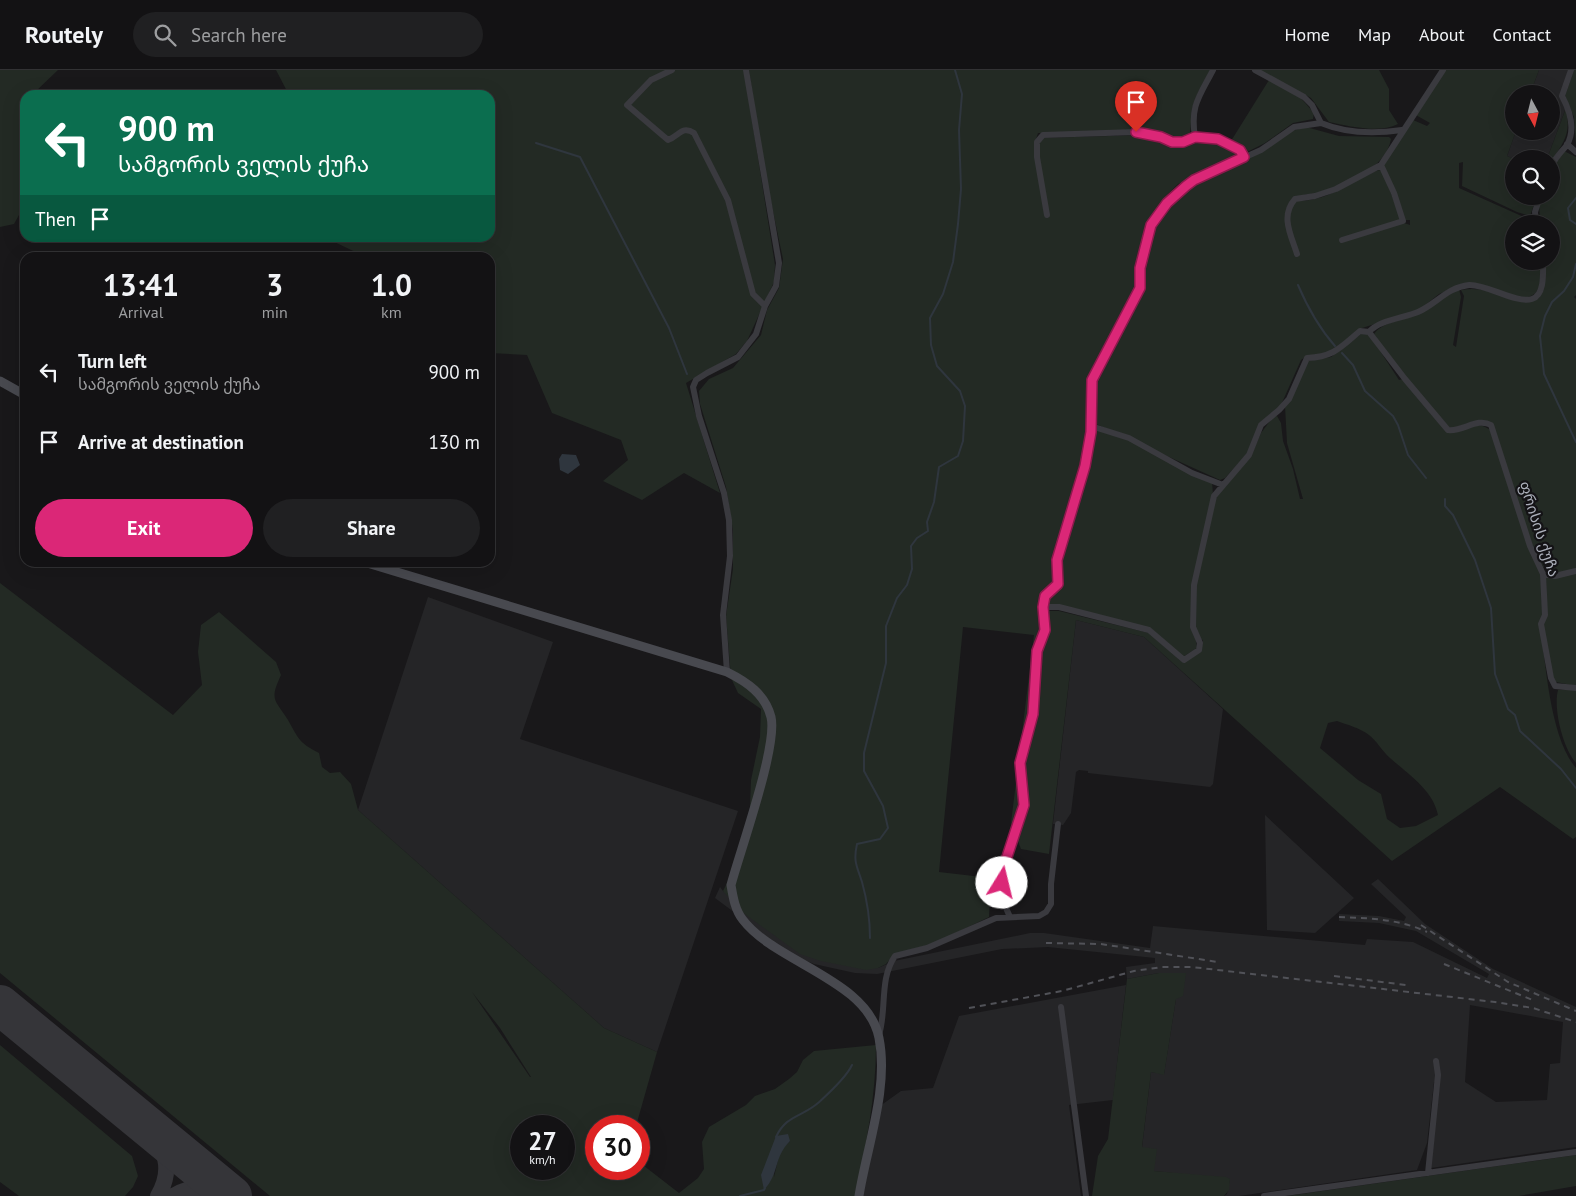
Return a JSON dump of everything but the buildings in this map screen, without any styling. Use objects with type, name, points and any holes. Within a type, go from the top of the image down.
[{"type":"street","points":[[672,70],[651,80],[627,105],[668,140],[682,129],[689,129],[694,133],[728,200],[753,294],[766,306]]},
{"type":"street","points":[[726,672],[723,615],[730,556],[728,520],[724,493],[697,408],[693,386],[696,380],[738,357],[756,334],[766,306],[776,286],[779,264],[746,70]]},
{"type":"street","points":[[1195,137],[1192,118],[1195,104],[1213,70]]},
{"type":"street","points":[[1255,70],[1304,97],[1312,105],[1321,123]]},
{"type":"street","points":[[1297,254],[1286,213],[1295,199],[1315,196],[1336,189],[1381,165],[1402,130],[1443,70]]},
{"type":"street","points":[[1560,151],[1567,144],[1572,121],[1562,96],[1571,70]]},
{"type":"street","points":[[1010,917],[1002,899],[1004,872],[1024,805],[1020,763],[1033,714],[1037,651],[1045,630],[1043,607],[1045,596],[1058,584],[1057,560],[1085,466],[1091,426],[1092,380],[1140,288],[1140,268],[1151,225],[1167,203],[1194,180],[1260,150],[1294,127],[1321,123],[1338,130],[1378,133],[1402,130]]},
{"type":"street","points":[[1047,215],[1037,158],[1037,142],[1043,135],[1136,132],[1161,137],[1172,142],[1183,142],[1195,137],[1218,139],[1240,150],[1244,157]]},
{"type":"street","points":[[1567,144],[1576,152]]},
{"type":"street","points":[[1342,240],[1403,222],[1394,193],[1381,165]]},
{"type":"street","points":[[1043,607],[1059,607],[1149,630],[1184,660],[1199,650],[1200,642],[1193,627],[1194,586],[1214,496],[1249,455],[1261,425],[1289,399],[1307,358],[1324,357],[1335,353],[1360,331],[1369,332],[1376,327],[1420,311],[1441,295],[1467,285],[1480,286],[1524,300],[1532,299],[1538,296],[1542,270]]},
{"type":"street","name":"ფრისის ქუჩა","points":[[1369,332],[1448,430],[1458,430],[1480,422],[1487,422],[1491,425],[1530,546],[1543,574],[1545,614],[1541,624],[1552,678],[1556,686],[1576,688]]},
{"type":"street","points":[[0,380],[20,392]]},
{"type":"street","points":[[1091,426],[1129,438],[1192,473],[1223,485]]},
{"type":"street","points":[[380,567],[726,672],[755,689],[770,716],[771,743],[730,885],[735,906],[743,920],[758,934],[860,1004],[870,1015],[880,1045],[878,1109],[859,1196]]},
{"type":"street","points":[[1543,574],[1554,576],[1576,571]]},
{"type":"street","points":[[878,1035],[882,1024],[887,968],[895,956],[927,948],[996,918],[1039,916],[1046,912],[1051,904],[1051,884],[1058,824]]},
{"type":"street","points":[[1061,1007],[1086,1196]]},
{"type":"street","points":[[1428,1173],[1438,1075],[1436,1061]]},
{"type":"street","points":[[1264,1196],[1576,1152]]},
{"type":"shaded area","points":[[0,70],[58,70],[37,90],[20,90],[20,213],[14,224],[0,227]]},
{"type":"shaded area","points":[[276,70],[744,70],[775,265],[774,282],[747,341],[736,354],[686,383],[720,493],[684,473],[642,500],[603,481],[628,460],[621,440],[552,413],[527,355],[495,353],[495,252],[355,252],[334,242],[495,242],[495,90],[286,90]]},
{"type":"shaded area","points":[[749,70],[1210,70],[1194,101],[1191,129],[1187,138],[1173,138],[1161,135],[1038,133],[1035,142],[1042,138],[1143,135],[1181,144],[1206,139],[1219,141],[1237,152],[1240,157],[1178,184],[1166,196],[1161,209],[1150,223],[1137,273],[1137,289],[1090,379],[1087,411],[1089,431],[1083,464],[1053,564],[1054,574],[1052,581],[1041,597],[1039,611],[1059,611],[1149,633],[1182,662],[1201,652],[1203,640],[1200,639],[1195,627],[1196,586],[1216,496],[1251,456],[1261,433],[1273,417],[1277,416],[1281,423],[1283,441],[1293,469],[1300,499],[1303,499],[1287,443],[1285,406],[1308,361],[1331,357],[1361,334],[1369,334],[1399,380],[1403,379],[1446,431],[1477,425],[1487,428],[1492,432],[1542,575],[1544,615],[1540,625],[1550,700],[1560,738],[1567,755],[1576,768],[1576,837],[1573,839],[1500,787],[1392,861],[1144,637],[1076,620],[1049,854],[1021,849],[1011,823],[1034,635],[963,627],[939,872],[991,878],[989,917],[935,943],[895,954],[886,964],[878,968],[866,970],[821,961],[800,954],[742,912],[723,891],[749,834],[751,780],[760,737],[761,709],[738,693],[731,678],[726,616],[733,569],[733,530],[726,487],[700,404],[699,391],[709,379],[733,368],[761,335],[767,310],[779,288],[783,259],[764,168]],"holes":[[[1337,721],[1362,730],[1372,737],[1387,755],[1425,790],[1431,798],[1438,815],[1416,826],[1400,828],[1387,819],[1381,794],[1358,780],[1320,748],[1328,723]]]},
{"type":"shaded area","points":[[1259,70],[1379,70],[1389,89],[1389,110],[1398,124],[1373,129],[1329,122],[1311,98]]},
{"type":"shaded area","points":[[1446,70],[1539,70],[1533,85],[1505,85],[1505,140],[1513,140],[1509,150],[1505,150],[1505,205],[1534,205],[1530,215],[1517,212],[1462,186],[1463,162],[1459,163],[1459,188],[1520,215],[1505,215],[1505,270],[1541,270],[1540,285],[1535,294],[1523,298],[1462,284],[1439,294],[1419,310],[1359,329],[1333,351],[1322,355],[1308,355],[1301,360],[1281,405],[1260,423],[1248,453],[1225,478],[1220,480],[1094,423],[1094,382],[1143,288],[1142,268],[1153,228],[1169,204],[1191,186],[1208,179],[1292,131],[1306,127],[1339,136],[1389,137],[1391,139],[1382,159],[1364,174],[1332,189],[1303,195],[1292,200],[1316,199],[1337,191],[1379,170],[1383,172],[1400,217],[1398,221],[1410,225],[1410,220],[1404,220],[1383,164],[1413,120],[1427,126],[1430,123],[1414,114]]},
{"type":"shaded area","points":[[1539,70],[1568,70],[1560,97],[1560,85],[1533,85]]},
{"type":"shaded area","points":[[1574,70],[1576,70],[1576,147],[1574,117],[1565,96]]},
{"type":"shaded area","points":[[1269,80],[1300,97],[1314,113],[1313,119],[1293,123],[1265,143],[1247,152],[1231,141]]},
{"type":"shaded area","points":[[1560,97],[1566,108],[1560,124]]},
{"type":"shaded area","points":[[1566,108],[1568,124],[1566,136],[1559,150],[1550,150],[1554,140],[1560,140],[1560,124]]},
{"type":"shaded area","points":[[1513,140],[1554,140],[1550,150],[1509,150]]},
{"type":"shaded area","points":[[1564,151],[1576,157],[1576,295],[1574,297],[1576,299],[1576,569],[1557,574],[1547,573],[1532,547],[1493,425],[1489,422],[1479,421],[1451,429],[1402,374],[1374,334],[1378,329],[1390,323],[1423,312],[1448,294],[1459,289],[1461,297],[1453,345],[1456,347],[1464,296],[1461,290],[1482,290],[1519,299],[1539,298],[1544,270],[1560,270],[1560,215],[1540,215],[1539,205],[1560,205],[1560,154]]},
{"type":"shaded area","points":[[1093,428],[1130,440],[1212,481],[1213,495],[1192,605],[1197,648],[1183,657],[1152,629],[1046,605],[1047,597],[1054,591]]},
{"type":"shaded area","points":[[562,454],[576,455],[580,465],[568,474],[560,470],[559,459]]},
{"type":"shaded area","points":[[1576,573],[1576,686],[1556,682],[1553,678],[1543,627],[1547,614],[1546,577]]},
{"type":"shaded area","points":[[0,583],[173,715],[202,685],[198,652],[201,625],[219,612],[276,662],[281,675],[275,690],[277,703],[300,740],[319,753],[322,767],[330,773],[340,772],[351,784],[358,810],[604,1028],[657,1052],[639,1115],[585,1115],[585,1180],[650,1180],[650,1171],[679,1193],[698,1178],[704,1169],[702,1142],[709,1127],[746,1105],[755,1096],[775,1089],[789,1079],[797,1072],[803,1060],[814,1051],[876,1045],[872,1102],[855,1196],[270,1196],[0,973]],"holes":[[[472,992],[500,1028],[531,1077]],[[776,1136],[790,1141],[780,1151],[774,1177]]]},
{"type":"shaded area","points":[[428,597],[553,642],[520,739],[738,811],[657,1052],[604,1028],[358,810]]},
{"type":"shaded area","points":[[1076,620],[1144,637],[1223,709],[1213,784],[1210,787],[1088,773],[1088,771],[1079,770],[1076,772],[1071,813],[1063,825],[1053,824]]},
{"type":"shaded area","points":[[1558,690],[1576,690],[1576,763],[1567,748],[1560,728],[1557,707]]},
{"type":"shaded area","points":[[1265,815],[1354,898],[1315,933],[1267,930]]},
{"type":"shaded area","points":[[1378,879],[1425,924],[1493,969],[1576,1007],[1576,1147],[1431,1168],[1439,1083],[1434,1082],[1427,1143],[1417,1170],[1239,1196],[1224,1196],[1227,1194],[1230,1179],[1154,1171],[1142,1148],[1151,1072],[1164,1074],[1176,999],[1159,973],[1127,979],[1126,967],[1155,963],[1155,958],[1048,947],[1002,949],[877,974],[855,973],[814,964],[790,954],[715,898],[720,887],[723,891],[878,968],[894,961],[1030,933],[1044,933],[1150,948],[1153,926],[1365,945],[1367,939],[1413,942],[1487,978],[1489,974],[1416,931],[1379,923],[1339,921],[1339,914],[1379,916],[1404,921],[1406,917],[1371,884]],"holes":[[[1470,1005],[1563,1022],[1560,1063],[1550,1064],[1547,1100],[1496,1102],[1465,1082]]]},
{"type":"shaded area","points":[[1159,973],[1186,973],[1183,996],[1176,999],[1164,1075],[1151,1072],[1142,1147],[1157,1149],[1154,1171],[1226,1177],[1230,1179],[1229,1190],[1224,1196],[1092,1196],[1098,1156],[1108,1139],[1127,979]]},
{"type":"shaded area","points":[[1126,985],[1113,1100],[1069,1105],[1081,1196],[863,1196],[880,1106],[901,1091],[933,1088],[959,1016]]},
{"type":"shaded area","points":[[0,1045],[132,1156],[138,1176],[133,1187],[125,1196],[19,1196],[0,1182]]},
{"type":"shaded area","points":[[788,1134],[790,1141],[781,1153],[772,1178],[764,1190],[761,1175],[776,1136]]},
{"type":"shaded area","points":[[1576,1155],[1576,1186],[1519,1196],[1287,1196]]},
{"type":"waterway","points":[[870,938],[867,903],[855,855],[857,844],[880,839],[888,828],[883,806],[864,771],[864,753],[886,663],[886,626],[897,598],[907,585],[912,569],[911,546],[917,538],[928,531],[927,522],[934,502],[939,467],[958,456],[963,441],[965,406],[960,391],[937,366],[931,345],[930,318],[943,294],[953,262],[958,224],[961,189],[959,130],[962,94],[955,70]]},
{"type":"waterway","points":[[536,143],[580,157],[669,328],[687,374]]},
{"type":"waterway","points":[[1576,198],[1568,208],[1570,220],[1576,224]]},
{"type":"waterway","points":[[1576,264],[1573,277],[1564,291],[1552,302],[1545,316],[1540,336],[1544,374],[1576,442]]},
{"type":"waterway","points":[[1298,285],[1314,317],[1335,346]]},
{"type":"waterway","points":[[1342,353],[1353,365],[1365,391],[1393,416],[1408,455],[1426,478]]},
{"type":"waterway","points":[[1445,499],[1445,506],[1453,515],[1475,560],[1491,608],[1495,674],[1508,709],[1515,715],[1520,731],[1561,769],[1576,788]]},
{"type":"waterway","points":[[776,1137],[789,1120],[812,1108],[827,1095],[842,1080],[852,1065]]},
{"type":"waterway","points":[[740,1196],[764,1190],[765,1188]]},
{"type":"taxiway","points":[[147,1126],[159,1143],[165,1160],[166,1177],[158,1196]]},
{"type":"taxiway","points":[[173,1196],[195,1188],[216,1190],[231,1195]]},
{"type":"runway","points":[[0,1005],[232,1196]]},
{"type":"railway","points":[[1339,917],[1395,922],[1427,932]]},
{"type":"railway","points":[[1421,925],[1508,982],[1576,1011]]},
{"type":"railway","points":[[1046,943],[1101,944],[1218,962]]},
{"type":"railway","points":[[1444,964],[1535,1001]]},
{"type":"railway","points":[[969,1008],[1062,991],[1134,971],[1162,967],[1192,967],[1495,1002],[1533,1008],[1576,1022]]},
{"type":"railway","points":[[1334,976],[1406,985]]},
{"type":"route","points":[[1002,883],[1005,863],[1024,805],[1020,763],[1033,714],[1037,651],[1045,630],[1046,618],[1043,607],[1045,596],[1058,584],[1057,560],[1085,466],[1091,432],[1092,380],[1104,359],[1114,334],[1130,311],[1140,288],[1140,268],[1151,225],[1167,203],[1194,180],[1244,157],[1240,150],[1218,139],[1195,137],[1183,142],[1172,142],[1161,137],[1136,132]]}]
